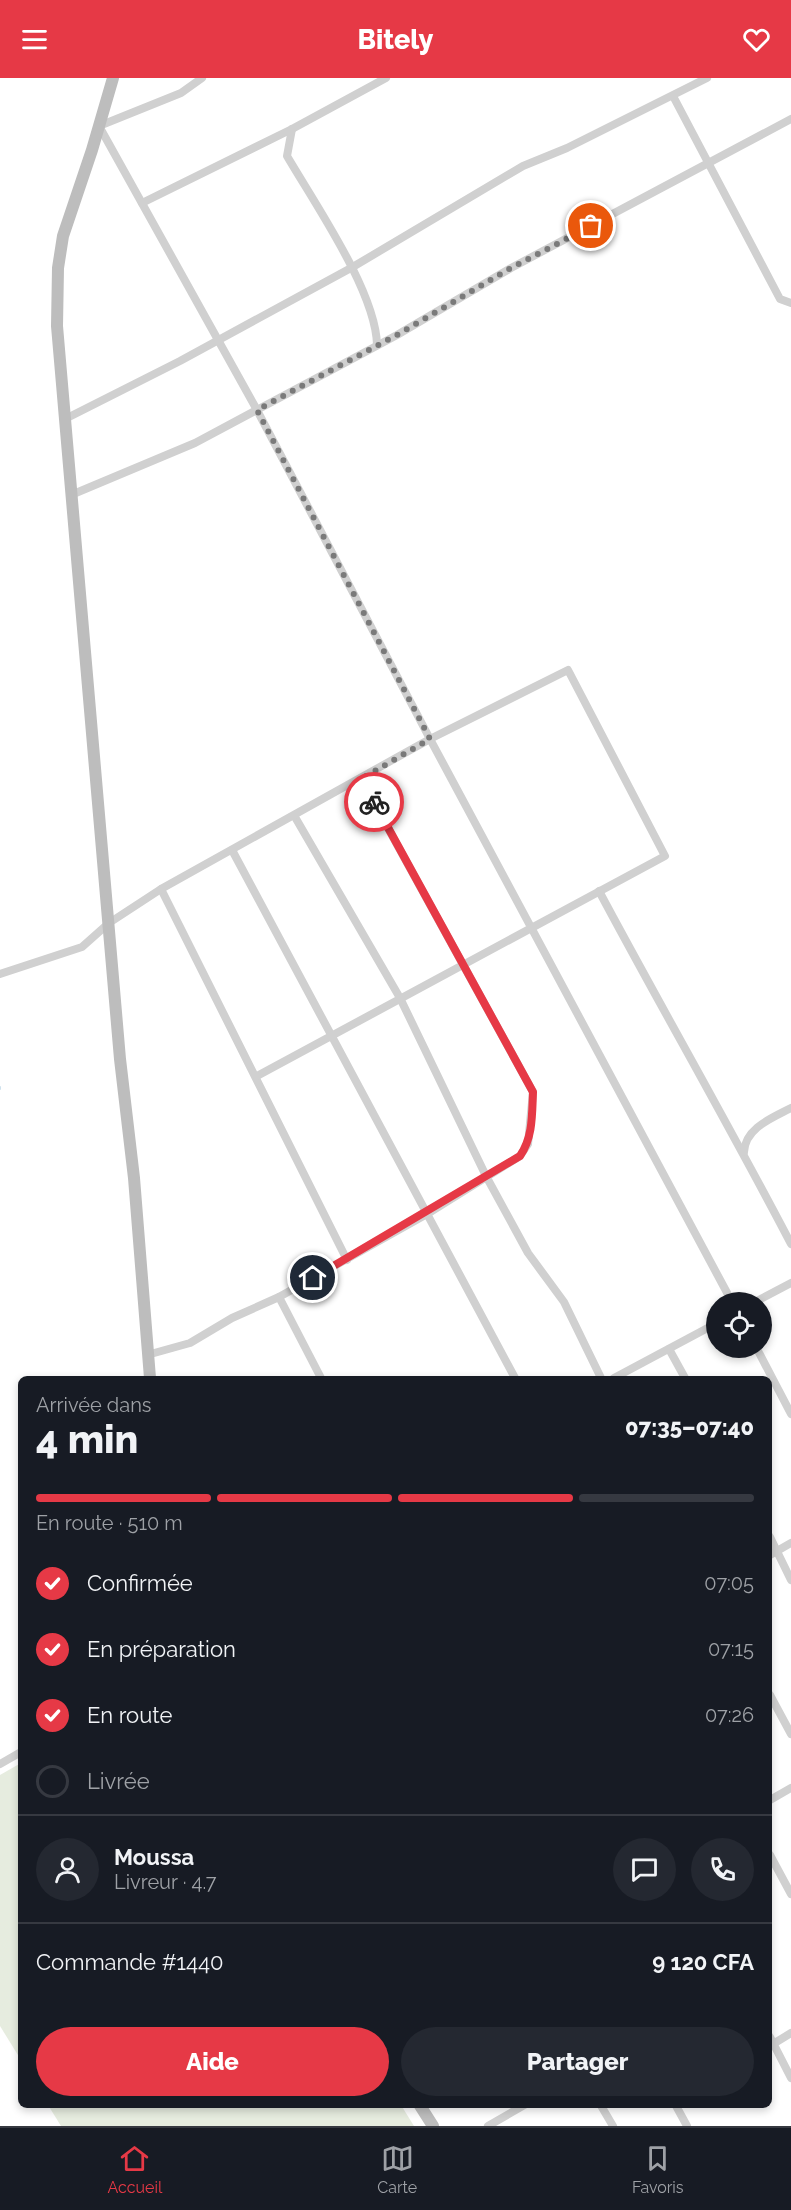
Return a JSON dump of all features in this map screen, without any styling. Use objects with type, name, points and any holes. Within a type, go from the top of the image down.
[{"type":"street","points":[[113,78],[68,219],[59,255],[57,326],[150,1376]]},
{"type":"street","points":[[99,126],[181,93],[202,78]]},
{"type":"street","points":[[65,419],[351,268],[523,166],[567,148],[707,78]]},
{"type":"street","points":[[142,203],[292,129],[380,79]]},
{"type":"street","points":[[673,96],[780,299],[791,303]]},
{"type":"street","points":[[71,495],[195,443],[377,345],[511,268],[791,119]]},
{"type":"street","points":[[99,126],[257,410],[430,739],[727,1292]]},
{"type":"street","points":[[292,129],[287,156],[368,299],[377,345]]},
{"type":"street","points":[[0,974],[82,947],[109,923],[161,889],[295,817],[430,739],[568,670],[665,856],[257,1076]]},
{"type":"street","points":[[147,1355],[190,1343],[232,1318],[279,1297],[347,1260],[520,1156],[528,1144],[533,1092],[361,779]]},
{"type":"street","points":[[295,817],[400,998],[486,1176],[528,1253],[564,1302],[600,1376]]},
{"type":"street","points":[[232,850],[514,1376]]},
{"type":"street","points":[[161,889],[257,1076],[347,1260]]},
{"type":"street","points":[[599,891],[695,1071],[744,1152],[791,1244]]},
{"type":"street","points":[[744,1152],[750,1134],[791,1108]]},
{"type":"street","points":[[772,1293],[791,1283]]},
{"type":"street","points":[[279,1297],[320,1376]]},
{"type":"street","points":[[618,1376],[706,1329]]},
{"type":"street","points":[[669,1349],[684,1376]]},
{"type":"street","points":[[762,1358],[771,1376]]},
{"type":"street","points":[[772,1378],[791,1414]]},
{"type":"street","points":[[791,1543],[773,1553],[791,1580]]},
{"type":"street","points":[[772,1699],[791,1734]]},
{"type":"street","points":[[0,1764],[18,1754]]},
{"type":"street","points":[[772,1799],[791,1788]]},
{"type":"street","points":[[772,1859],[791,1894]]},
{"type":"street","points":[[772,2041],[791,2033]]},
{"type":"street","points":[[772,2043],[791,2078]]},
{"type":"street","points":[[422,2108],[433,2126]]},
{"type":"street","points":[[488,2126],[519,2108]]},
{"type":"street","points":[[602,2108],[613,2126]]},
{"type":"street","points":[[677,2108],[687,2126]]},
{"type":"shaded area","points":[[18,1765],[18,2055],[0,2026],[0,1775]]},
{"type":"shaded area","points":[[50,2108],[403,2108],[414,2126],[61,2126]]},
{"type":"way so far","points":[[374,802],[361,779],[430,739],[257,410],[397,335],[511,268],[591,226]]},
{"type":"route","points":[[313,1278],[427,1214],[520,1156],[528,1144],[532,1118],[533,1092],[374,802]]}]
